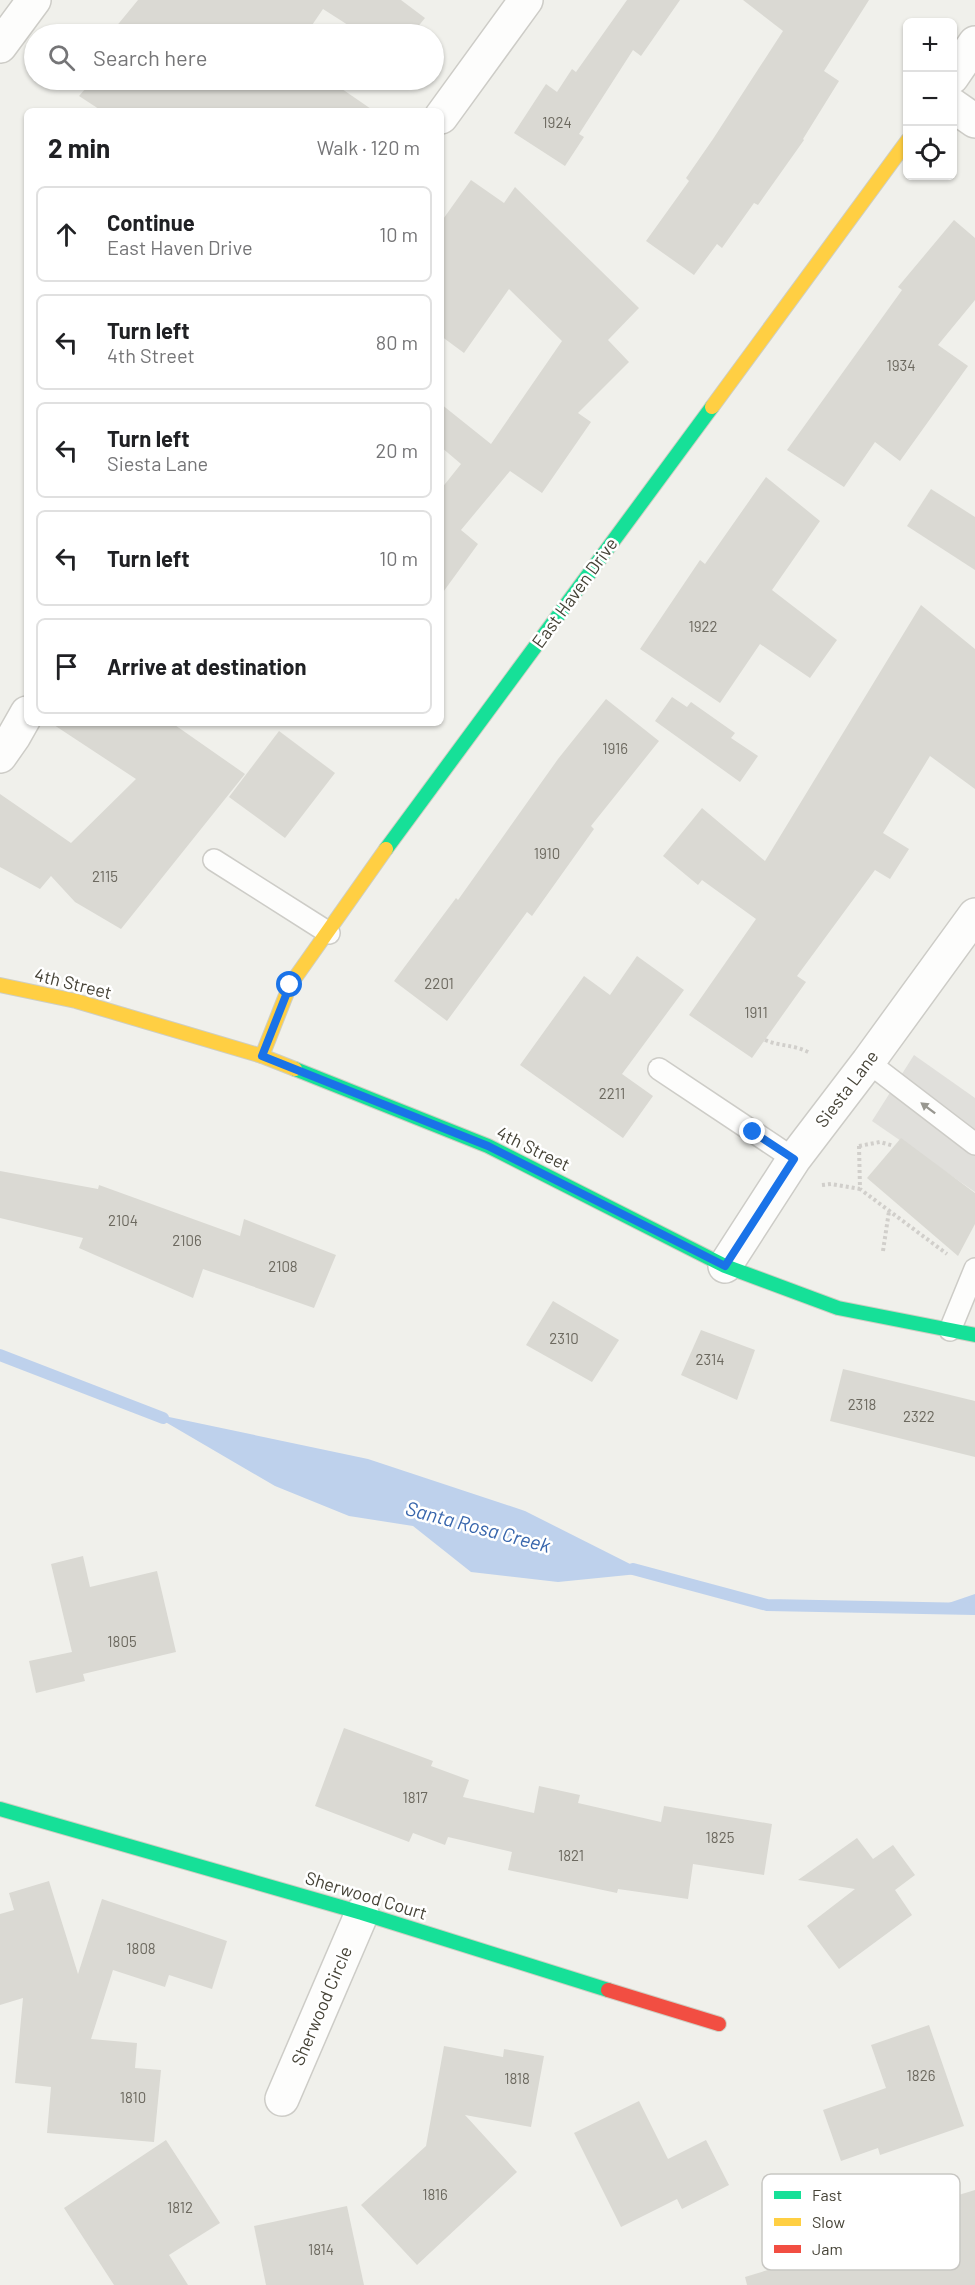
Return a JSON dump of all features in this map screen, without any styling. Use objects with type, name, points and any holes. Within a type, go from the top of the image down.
[{"type":"street","points":[[0,46],[34,0]]},
{"type":"street","points":[[444,113],[526,0]]},
{"type":"street","points":[[955,72],[975,43]]},
{"type":"street","points":[[957,108],[975,121]]},
{"type":"street","name":"East Haven Drive","points":[[262,1056],[290,985],[396,836],[903,147]]},
{"type":"street","name":"Siesta Lane","points":[[725,1266],[794,1159],[975,915]]},
{"type":"street","name":"4th Street","points":[[0,985],[76,1001],[262,1056],[488,1146],[725,1266],[838,1308],[975,1335]]},
{"type":"street","name":"Sherwood Court","points":[[0,1809],[362,1913],[719,2024]]},
{"type":"street","name":"Sherwood Circle","points":[[282,2099],[362,1913]]},
{"type":"lane","points":[[213,860],[329,933]]},
{"type":"lane","points":[[868,1062],[975,1144]]},
{"type":"lane","points":[[659,1069],[794,1159]]},
{"type":"lane","points":[[950,1330],[966,1264]]},
{"type":"path","points":[[765,1040],[781,1047],[796,1046],[810,1053]]},
{"type":"path","points":[[851,1140],[859,1146],[880,1142],[894,1146]]},
{"type":"path","points":[[859,1146],[860,1190]]},
{"type":"path","points":[[813,1187],[831,1184],[860,1190],[966,1264]]},
{"type":"path","points":[[883,1251],[889,1211]]},
{"type":"shaded area","points":[[914,1055],[975,1098],[975,1192],[872,1121]]},
{"type":"water","points":[[150,1413],[368,1459],[525,1511],[648,1573],[558,1582],[471,1572],[413,1526],[349,1516],[275,1486]]},
{"type":"water","points":[[975,1594],[975,1612],[934,1608]]},
{"type":"building","points":[[138,0],[401,0],[425,18],[420,24],[346,24],[323,9],[313,24],[118,24]]},
{"type":"building","points":[[627,0],[680,0],[641,56],[633,50],[579,134],[584,137],[565,166],[514,133],[546,84],[557,92],[572,69],[576,72]]},
{"type":"building","points":[[743,0],[869,0],[824,71],[839,81],[804,140],[758,205],[754,203],[722,248],[717,244],[694,275],[646,241],[689,181],[686,178],[783,31]]},
{"type":"building","points":[[84,90],[344,90],[370,108],[97,108],[79,96]]},
{"type":"building","points":[[471,180],[504,203],[515,187],[639,308],[608,340],[629,362],[578,413],[591,422],[542,493],[510,471],[461,530],[478,544],[444,591],[444,485],[461,464],[444,450],[444,406],[491,444],[562,341],[509,289],[464,353],[444,338],[444,218]]},
{"type":"building","points":[[954,220],[975,238],[975,300],[938,345],[968,366],[900,461],[875,442],[844,487],[787,450],[902,290],[898,287]]},
{"type":"building","points":[[766,477],[820,521],[772,590],[837,640],[810,678],[760,644],[720,703],[640,649],[700,560],[705,564]]},
{"type":"building","points":[[931,489],[975,517],[975,570],[907,526]]},
{"type":"building","points":[[921,605],[975,649],[975,789],[930,756],[883,833],[909,849],[890,879],[875,870],[797,976],[806,982],[752,1058],[689,1015],[756,919],[702,880],[698,885],[663,856],[702,808],[765,861]]},
{"type":"building","points":[[672,697],[687,707],[691,702],[735,733],[731,738],[758,756],[740,782],[655,721]]},
{"type":"building","points":[[606,699],[659,741],[591,826],[594,829],[532,916],[527,912],[447,1021],[394,981],[456,898],[458,900],[558,759]]},
{"type":"building","points":[[56,726],[176,726],[245,774],[121,929],[75,902],[51,876],[40,889],[0,867],[0,794],[71,843],[136,779]]},
{"type":"building","points":[[279,731],[335,773],[285,838],[229,797]]},
{"type":"building","points":[[637,956],[684,990],[622,1074],[653,1096],[623,1138],[520,1065],[584,976],[610,995]]},
{"type":"building","points":[[901,1138],[975,1193],[975,1224],[958,1256],[867,1178]]},
{"type":"building","points":[[0,1171],[98,1189],[99,1185],[240,1236],[244,1219],[336,1255],[314,1308],[203,1269],[193,1298],[79,1248],[83,1238],[0,1218]]},
{"type":"building","points":[[553,1301],[619,1340],[592,1382],[526,1345]]},
{"type":"building","points":[[701,1330],[755,1350],[737,1400],[681,1375]]},
{"type":"building","points":[[843,1369],[975,1401],[975,1457],[830,1421]]},
{"type":"building","points":[[83,1556],[90,1587],[157,1571],[176,1652],[83,1674],[85,1681],[36,1693],[29,1661],[72,1652],[51,1564]]},
{"type":"building","points":[[344,1728],[433,1761],[431,1766],[469,1780],[463,1797],[534,1813],[539,1786],[580,1795],[578,1803],[661,1822],[664,1806],[772,1824],[764,1875],[693,1864],[688,1899],[618,1889],[617,1893],[508,1870],[512,1852],[448,1837],[445,1845],[413,1833],[409,1842],[315,1806]]},
{"type":"building","points":[[857,1838],[873,1859],[893,1845],[915,1875],[895,1890],[912,1915],[839,1969],[807,1926],[855,1889],[798,1880]]},
{"type":"building","points":[[49,1881],[78,1974],[102,1899],[227,1941],[212,1989],[169,1975],[165,1987],[113,1970],[91,2039],[137,2043],[135,2068],[161,2070],[154,2142],[47,2133],[51,2087],[15,2083],[23,1998],[0,2005],[0,1914],[14,1910],[9,1893]]},
{"type":"building","points":[[929,2025],[964,2126],[880,2155],[878,2148],[841,2161],[823,2110],[886,2088],[871,2045]]},
{"type":"building","points":[[444,2046],[503,2057],[504,2049],[544,2056],[531,2127],[465,2115],[517,2172],[417,2265],[361,2205],[426,2146]]},
{"type":"building","points":[[639,2101],[668,2159],[706,2140],[729,2185],[682,2209],[677,2199],[621,2227],[574,2133]]},
{"type":"building","points":[[166,2140],[220,2223],[169,2255],[188,2285],[114,2285],[64,2208]]},
{"type":"building","points":[[975,2190],[975,2285],[747,2285],[745,2277],[768,2270],[960,2270],[960,2195]]},
{"type":"building","points":[[347,2206],[364,2285],[266,2285],[254,2226]]},
{"type":"waterway","name":"Santa Rosa Creek","points":[[0,1355],[163,1418]]},
{"type":"waterway","name":"Santa Rosa Creek","points":[[633,1569],[767,1605],[975,1609]]},
{"type":"traffic: fast","points":[[386,849],[712,407]]},
{"type":"traffic: fast","points":[[295,1069],[488,1146],[725,1266],[838,1308],[975,1335]]},
{"type":"traffic: fast","points":[[0,1809],[362,1913],[608,1990]]},
{"type":"traffic: slow","points":[[712,407],[903,147]]},
{"type":"traffic: slow","points":[[262,1056],[290,985],[386,849]]},
{"type":"traffic: slow","points":[[0,985],[76,1001],[262,1056],[295,1069]]},
{"type":"traffic: jam","points":[[608,1990],[719,2024]]},
{"type":"route","points":[[290,985],[262,1056],[488,1146],[725,1266],[794,1159],[753,1132]]}]
